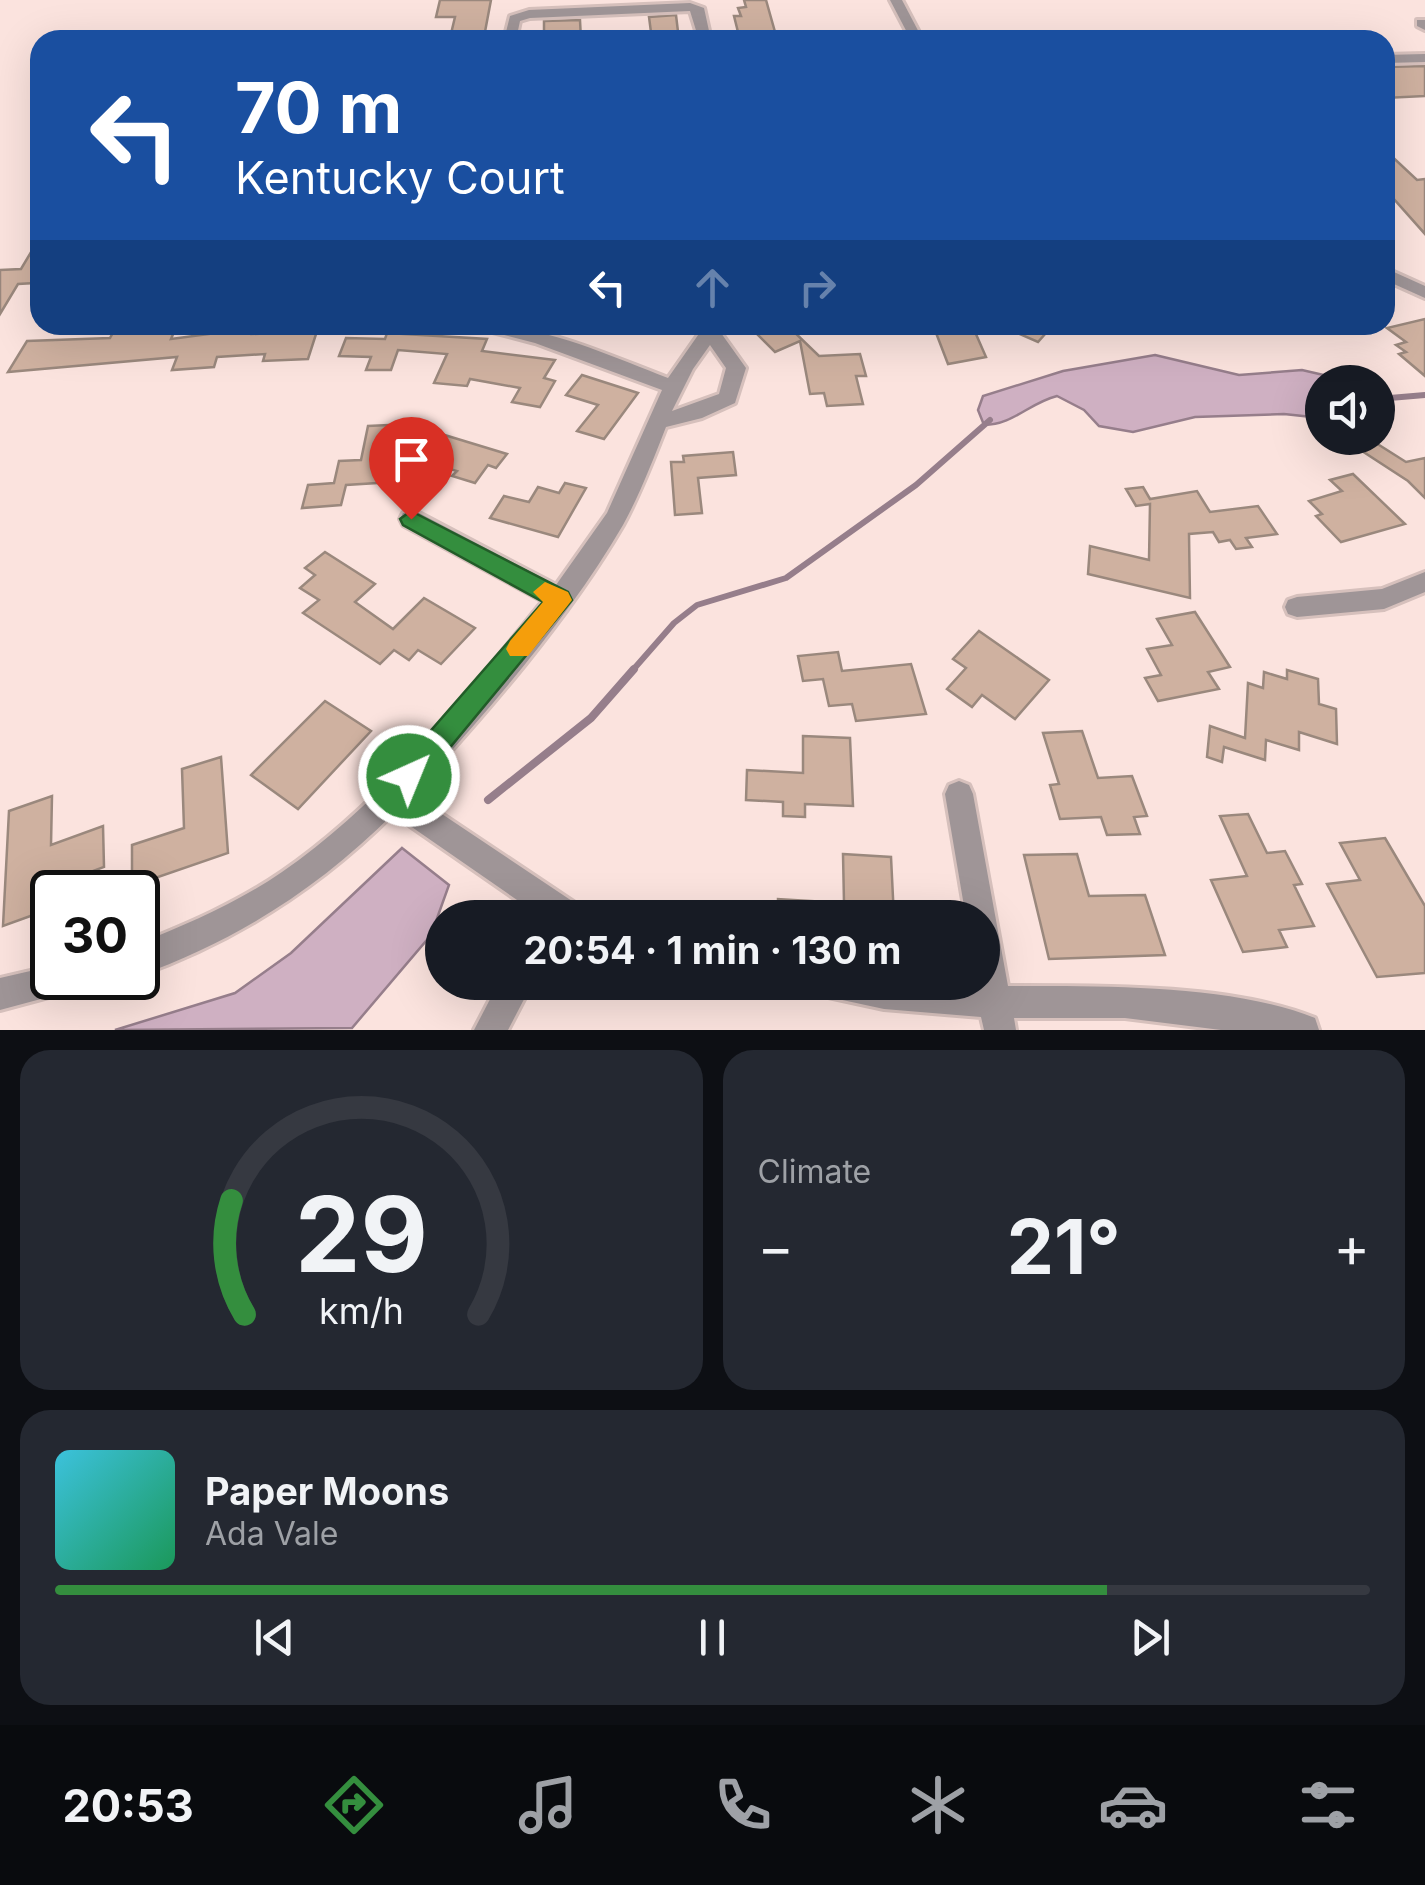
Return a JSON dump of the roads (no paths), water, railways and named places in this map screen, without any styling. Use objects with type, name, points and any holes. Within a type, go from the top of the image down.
[{"type":"street","points":[[896,0],[912,30]]},
{"type":"street","points":[[512,30],[514,19],[530,14],[690,7],[698,8],[704,30]]},
{"type":"street","points":[[1395,59],[1425,58]]},
{"type":"street","points":[[1395,278],[1425,293]]},
{"type":"street","points":[[529,335],[671,386]]},
{"type":"street","points":[[160,950],[257,906],[311,866],[390,796],[447,736],[560,600],[638,479],[671,386],[709,335]]},
{"type":"street","points":[[657,422],[696,414],[728,398],[736,368],[718,335]]},
{"type":"street","points":[[411,519],[560,600]]},
{"type":"street","points":[[1298,607],[1384,599],[1425,582]]},
{"type":"street","points":[[959,794],[978,900]]},
{"type":"street","points":[[390,796],[540,900]]},
{"type":"street","points":[[0,994],[30,987]]},
{"type":"street","points":[[490,1030],[507,1000]]},
{"type":"street","points":[[919,1000],[998,1016],[1125,1002],[1240,1016],[1304,1030]]},
{"type":"waterway","points":[[1395,398],[1425,395]]},
{"type":"waterway","points":[[632,671],[674,623],[697,605],[786,578],[916,485],[990,420]]},
{"type":"waterway","points":[[488,800],[591,718],[634,669]]}]
